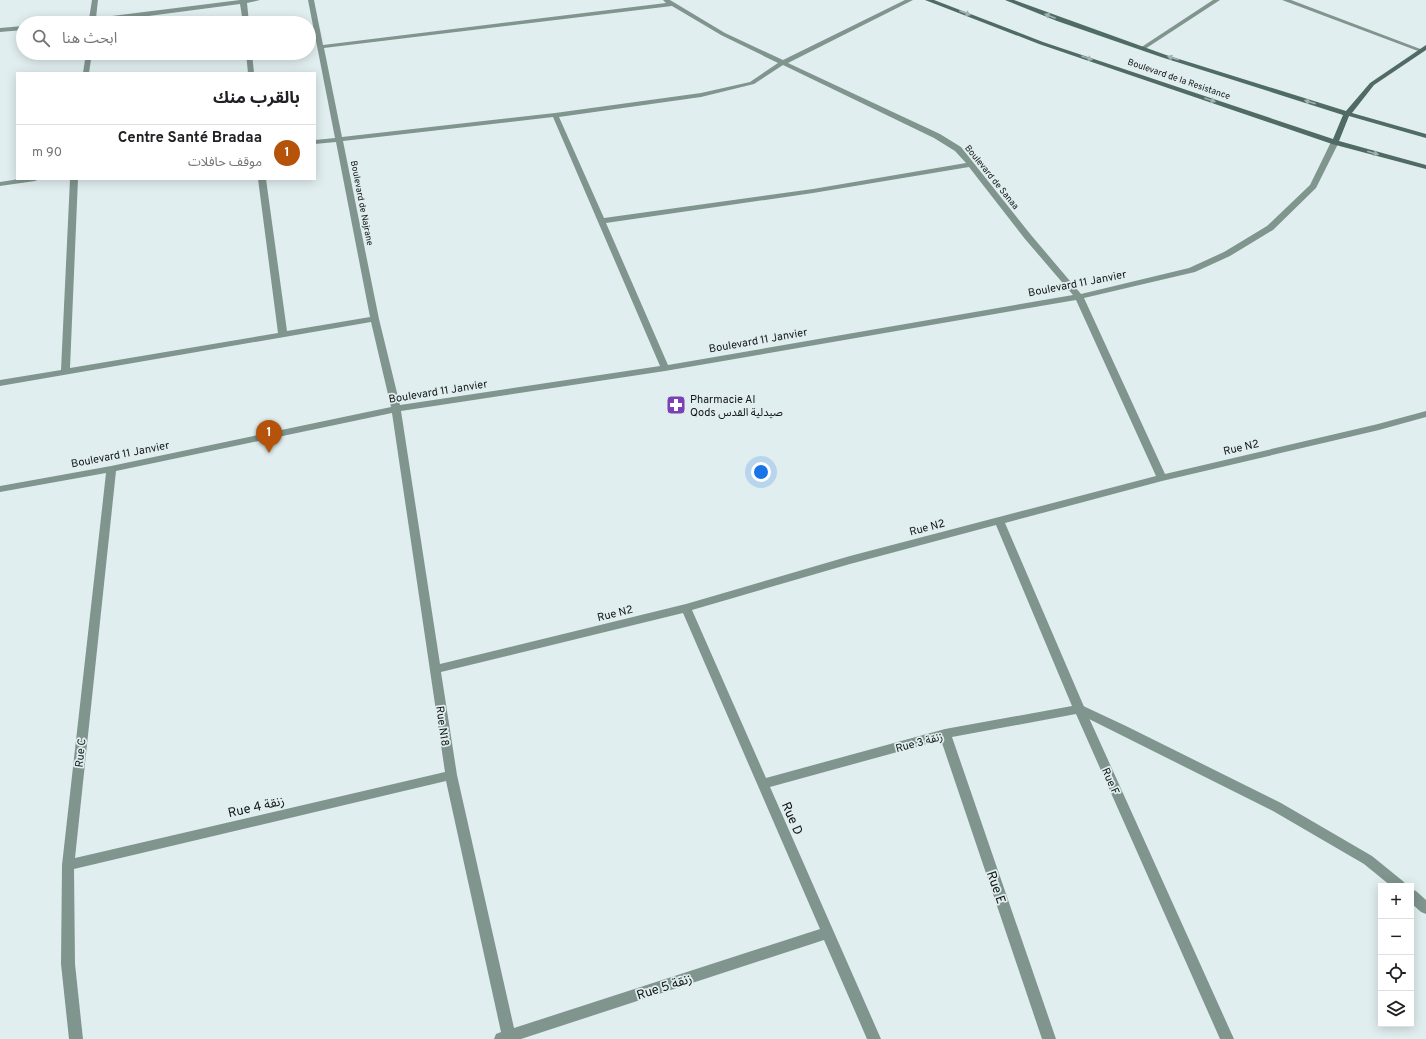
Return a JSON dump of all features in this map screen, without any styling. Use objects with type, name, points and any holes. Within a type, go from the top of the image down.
[{"type":"main road","name":"Boulevard de la Resistance","points":[[928,0],[1041,43],[1335,142],[1426,167]]},
{"type":"main road","name":"Boulevard de la Resistance","points":[[1008,0],[1079,27],[1143,48],[1347,114],[1426,136]]},
{"type":"main road","name":"Boulevard 11 Janvier","points":[[1335,142],[1347,114],[1372,84],[1423,48]]},
{"type":"street","points":[[93,16],[95,0]]},
{"type":"street","points":[[135,16],[257,0]]},
{"type":"street","name":"Boulevard de Najrane","points":[[311,0],[314,16]]},
{"type":"street","points":[[316,142],[555,115],[701,95],[752,83],[782,63],[910,0]]},
{"type":"street","points":[[1143,48],[1216,0]]},
{"type":"street","points":[[1285,0],[1423,48]]},
{"type":"street","points":[[243,1],[245,16]]},
{"type":"street","points":[[320,47],[669,2]]},
{"type":"street","name":"Boulevard de Sanaa","points":[[669,2],[722,34],[937,136],[958,149],[1028,237],[1079,297],[1162,478]]},
{"type":"street","name":"Boulevard de Najrane","points":[[316,26],[375,319],[396,409]]},
{"type":"street","points":[[0,30],[16,29]]},
{"type":"street","points":[[86,72],[88,60]]},
{"type":"street","points":[[250,60],[251,72]]},
{"type":"street","points":[[555,115],[665,368]]},
{"type":"street","name":"Boulevard 11 Janvier","points":[[0,489],[111,468],[396,409],[665,368],[1079,297],[1192,270],[1227,254],[1270,228],[1313,186],[1335,142]]},
{"type":"street","points":[[602,221],[812,191],[971,164]]},
{"type":"street","points":[[0,184],[28,180]]},
{"type":"street","points":[[65,371],[74,180]]},
{"type":"street","points":[[262,180],[283,335]]},
{"type":"street","points":[[0,383],[375,319]]},
{"type":"street","name":"Rue N18","points":[[396,409],[451,775],[506,1038]]},
{"type":"street","name":"Rue N2","points":[[435,669],[686,608],[850,560],[1162,478],[1379,427],[1426,414]]},
{"type":"street","name":"Rue C","points":[[76,1039],[68,964],[68,865],[111,468]]},
{"type":"street","name":"Rue F","points":[[999,520],[1079,709],[1227,1039]]},
{"type":"street","name":"Rue D","points":[[686,608],[874,1039]]},
{"type":"street","points":[[1079,709],[1277,807],[1368,860],[1396,883]]},
{"type":"street","name":"Rue 3 زنقة","points":[[762,784],[945,734],[1079,709]]},
{"type":"street","name":"Rue E","points":[[945,734],[1049,1039]]},
{"type":"street","name":"Rue 4 زنقة","points":[[68,865],[451,775]]},
{"type":"street","points":[[1414,897],[1426,908]]},
{"type":"street","name":"Rue 5 زنقة","points":[[506,1038],[827,933]]},
{"type":"place","name":"Pharmacie Al Qods صيدلية القدس","points":[[676,405]]},
{"type":"place","name":"Centre Santé Bradaa","points":[[269,453]]}]
